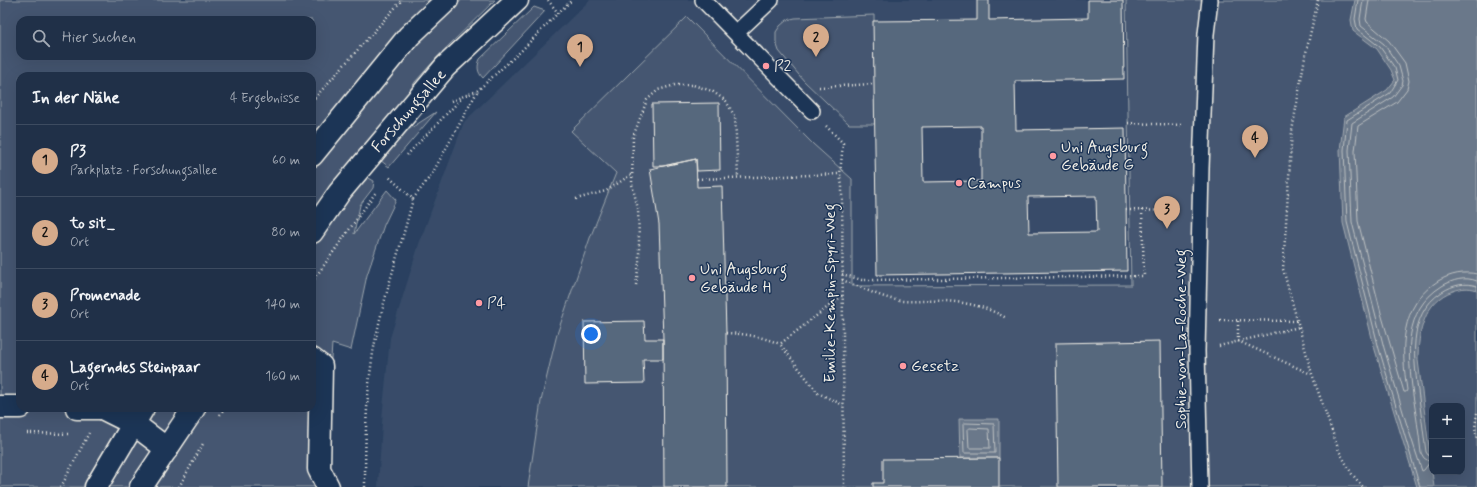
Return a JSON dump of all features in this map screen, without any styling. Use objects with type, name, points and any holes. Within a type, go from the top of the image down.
[{"type":"street","points":[[316,150],[410,36],[447,0]]},
{"type":"street","name":"Forschungsallee","points":[[316,226],[339,193],[445,67],[517,0]]},
{"type":"street","points":[[316,362],[321,366],[319,469],[328,487]]},
{"type":"street","points":[[0,407],[16,407]]},
{"type":"street","points":[[120,412],[138,416],[167,449]]},
{"type":"street","points":[[141,487],[191,412]]},
{"type":"street","points":[[96,487],[138,416]]},
{"type":"lane","points":[[703,0],[812,111]]},
{"type":"lane","points":[[736,33],[771,0]]},
{"type":"lane","name":"Sophie-von-La-Roche-Weg","points":[[1200,487],[1197,351],[1202,123],[1206,34],[1210,0]]},
{"type":"path","points":[[316,97],[402,0]]},
{"type":"path","points":[[548,0],[558,12]]},
{"type":"path","name":"Forschungsallee","points":[[403,159],[462,98],[478,91],[572,0]]},
{"type":"path","points":[[1318,0],[1305,57],[1292,131],[1283,268],[1312,374],[1339,451],[1352,474],[1363,487]]},
{"type":"path","points":[[799,98],[810,87],[874,84]]},
{"type":"path","points":[[636,285],[639,262],[639,239],[638,209],[632,184],[633,137],[647,100],[658,90],[675,85],[693,85],[712,91],[726,101],[735,117],[738,177]]},
{"type":"path","points":[[364,487],[365,424],[373,353],[382,310],[413,199],[432,174],[478,91]]},
{"type":"path","name":"Emilie-Kempin-Spyri-Weg","points":[[812,111],[843,143],[840,174],[842,186],[844,487]]},
{"type":"path","points":[[1128,123],[1182,125],[1202,123]]},
{"type":"path","points":[[384,181],[393,170]]},
{"type":"path","points":[[576,199],[606,191],[632,174]]},
{"type":"path","points":[[697,179],[840,174]]},
{"type":"path","points":[[387,176],[413,199]]},
{"type":"path","points":[[316,276],[380,186]]},
{"type":"path","points":[[1126,210],[1200,212]]},
{"type":"path","points":[[842,274],[862,280],[1144,276],[1142,210]]},
{"type":"path","points":[[842,280],[881,296],[893,299],[903,301],[953,302],[994,311],[1006,318]]},
{"type":"path","points":[[780,344],[842,296]]},
{"type":"path","points":[[1238,341],[1238,321],[1298,321]]},
{"type":"path","points":[[1238,341],[1299,327]]},
{"type":"path","points":[[726,333],[763,337],[780,344],[818,393],[843,405]]},
{"type":"path","points":[[1238,341],[1312,374]]},
{"type":"path","points":[[61,487],[100,412]]},
{"type":"path","points":[[219,416],[222,412]]},
{"type":"path","points":[[1477,414],[1475,427],[1477,439]]},
{"type":"path","points":[[22,433],[74,434]]},
{"type":"path","points":[[81,434],[88,435]]},
{"type":"path","points":[[179,487],[205,442]]},
{"type":"shaded area","points":[[0,0],[455,0],[451,9],[462,0],[495,0],[442,52],[415,82],[369,161],[365,178],[367,177],[374,181],[373,188],[360,205],[354,234],[387,190],[396,200],[384,225],[367,275],[351,350],[332,344],[327,415],[328,487],[0,487]]},
{"type":"shaded area","name":"Campus","points":[[590,0],[1477,0],[1477,487],[378,487],[383,408],[390,338],[419,244],[464,122]]},
{"type":"shaded area","name":"Campus","points":[[1126,0],[1477,0],[1477,487],[528,487],[541,401],[557,334],[590,238],[616,173],[571,131],[687,17],[813,144],[852,179],[852,286],[1131,285]]},
{"type":"shaded area","points":[[534,7],[545,11],[483,78],[478,69],[480,59]]},
{"type":"shaded area","points":[[874,15],[875,124],[849,124],[804,81],[779,51],[776,42],[776,32],[787,20],[795,18]]},
{"type":"shaded area","points":[[436,112],[389,167],[380,160],[408,130]]},
{"type":"water","points":[[1355,0],[1477,0],[1477,290],[1468,288],[1456,290],[1443,296],[1435,302],[1429,310],[1421,329],[1418,350],[1429,447],[1429,475],[1432,475],[1434,487],[1417,487],[1375,350],[1343,223],[1340,150],[1344,117],[1387,90],[1395,80],[1391,70],[1377,49],[1353,31],[1351,20]]},
{"type":"water","points":[[959,419],[999,419],[999,458],[960,458]]},
{"type":"building","name":"Uni Augsburg Gebäude G","points":[[977,0],[989,0],[989,20],[1088,18],[1088,0],[1123,0],[1124,79],[1015,81],[1016,130],[1125,128],[1127,271],[877,275],[873,21],[977,20]],"holes":[[[981,126],[981,181],[923,182],[922,127]],[[1096,196],[1097,232],[1029,233],[1028,197]]]},
{"type":"building","points":[[719,103],[720,170],[697,171],[696,159],[663,166],[653,166],[652,104]]},
{"type":"building","name":"Uni Augsburg Gebäude H","points":[[696,159],[697,187],[722,186],[726,333],[727,487],[664,487],[663,339],[659,224],[650,169]]},
{"type":"building","points":[[644,321],[645,339],[663,339],[663,359],[643,359],[644,383],[585,384],[584,322]]},
{"type":"building","points":[[1160,341],[1162,487],[1058,487],[1056,343]]},
{"type":"building","points":[[999,458],[999,487],[873,487],[873,483],[883,483],[883,459]]},
{"type":"place","name":"to sit_","points":[[816,57]]},
{"type":"place","name":"P2","points":[[766,66]]},
{"type":"place","name":"P3","points":[[580,67]]},
{"type":"place","name":"Uni Augsburg Gebäude G","points":[[1053,156]]},
{"type":"place","name":"Lagerndes Steinpaar","points":[[1255,158]]},
{"type":"place","name":"Campus","points":[[959,183]]},
{"type":"place","name":"Promenade","points":[[1167,229]]},
{"type":"place","name":"Uni Augsburg Gebäude H","points":[[692,278]]},
{"type":"place","name":"P4","points":[[479,303]]},
{"type":"place","name":"Gesetz","points":[[903,366]]}]
